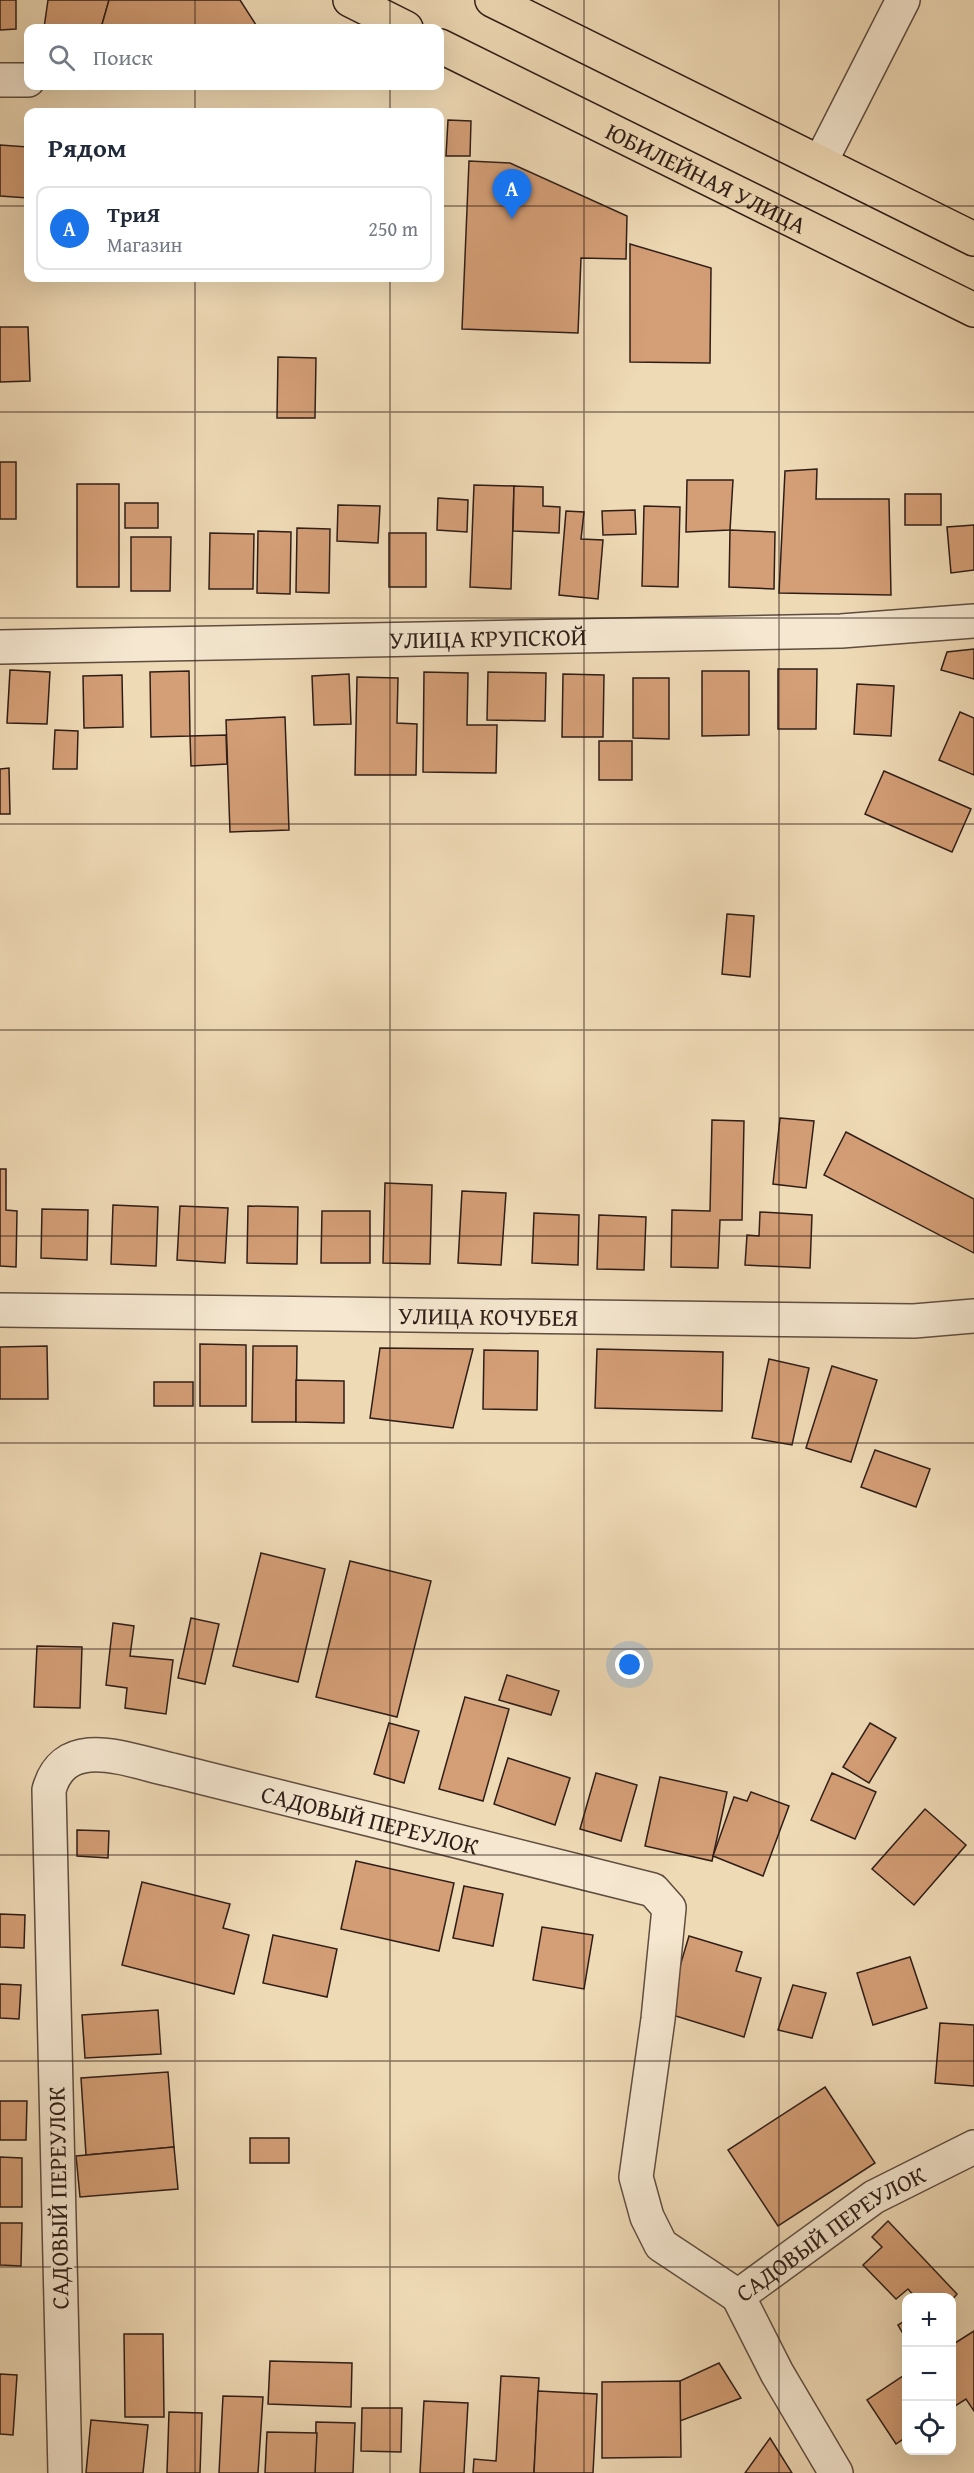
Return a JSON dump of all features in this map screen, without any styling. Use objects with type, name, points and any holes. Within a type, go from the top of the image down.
[{"type":"main road","points":[[350,0],[397,24]]},
{"type":"main road","points":[[492,0],[974,239]]},
{"type":"main road","name":"ЮБИЛЕЙНАЯ УЛИЦА","points":[[444,50],[974,310]]},
{"type":"street","points":[[821,162],[903,0]]},
{"type":"street","points":[[0,80],[24,80]]},
{"type":"street","name":"УЛИЦА КРУПСКОЙ","points":[[0,647],[841,632],[974,621]]},
{"type":"street","name":"УЛИЦА КОЧУБЕЯ","points":[[0,1310],[902,1321],[974,1316]]},
{"type":"street","name":"САДОВЫЙ ПЕРЕУЛОК","points":[[65,2473],[49,1790],[53,1775],[61,1765],[78,1756],[98,1755],[172,1770],[653,1890],[669,1908],[658,2019],[636,2177],[647,2217],[660,2246],[738,2296],[874,2197],[974,2147]]},
{"type":"street","points":[[738,2296],[777,2373],[836,2473]]},
{"type":"building","points":[[0,0],[16,0],[16,29],[0,30]]},
{"type":"building","points":[[48,0],[109,0],[102,24],[45,24]]},
{"type":"building","points":[[109,0],[240,0],[255,24],[102,24]]},
{"type":"building","points":[[448,120],[471,121],[470,156],[446,156]]},
{"type":"building","points":[[0,145],[24,147],[24,198],[0,196]]},
{"type":"building","points":[[469,161],[510,163],[627,216],[626,259],[581,258],[578,333],[462,329]]},
{"type":"building","points":[[630,244],[711,268],[710,363],[630,362]]},
{"type":"building","points":[[0,327],[28,327],[30,381],[0,382]]},
{"type":"building","points":[[278,357],[316,358],[315,418],[277,418]]},
{"type":"building","points":[[0,462],[16,462],[16,519],[0,519]]},
{"type":"building","points":[[817,469],[816,499],[889,499],[891,595],[779,593],[785,471]]},
{"type":"building","points":[[687,480],[733,480],[730,530],[686,532]]},
{"type":"building","points":[[77,484],[119,484],[119,587],[77,587]]},
{"type":"building","points":[[474,485],[514,486],[511,589],[470,587]]},
{"type":"building","points":[[514,486],[543,487],[543,506],[560,507],[559,533],[513,531]]},
{"type":"building","points":[[905,494],[941,494],[941,525],[905,525]]},
{"type":"building","points":[[438,498],[468,500],[467,532],[437,530]]},
{"type":"building","points":[[125,503],[158,503],[158,528],[125,528]]},
{"type":"building","points":[[338,505],[380,506],[378,543],[337,541]]},
{"type":"building","points":[[644,506],[680,507],[678,587],[642,586]]},
{"type":"building","points":[[635,510],[636,534],[603,535],[602,511]]},
{"type":"building","points":[[566,511],[584,512],[581,539],[603,540],[598,599],[559,595]]},
{"type":"building","points":[[974,525],[974,570],[951,573],[947,527]]},
{"type":"building","points":[[297,528],[330,529],[329,593],[296,592]]},
{"type":"building","points":[[730,530],[775,532],[774,589],[729,587]]},
{"type":"building","points":[[258,531],[291,532],[290,594],[257,593]]},
{"type":"building","points":[[210,533],[254,534],[253,589],[209,589]]},
{"type":"building","points":[[389,533],[426,533],[426,587],[389,587]]},
{"type":"building","points":[[131,537],[171,537],[170,591],[131,591]]},
{"type":"building","points":[[974,649],[974,679],[941,670],[947,652]]},
{"type":"building","points":[[778,669],[817,669],[816,729],[778,729]]},
{"type":"building","points":[[10,670],[50,672],[47,724],[7,723]]},
{"type":"building","points":[[189,671],[190,736],[151,737],[150,672]]},
{"type":"building","points":[[702,671],[749,671],[749,735],[702,736]]},
{"type":"building","points":[[424,672],[468,673],[467,725],[497,725],[496,773],[423,772]]},
{"type":"building","points":[[488,672],[546,673],[545,721],[487,720]]},
{"type":"building","points":[[349,674],[351,724],[314,725],[312,676]]},
{"type":"building","points":[[563,674],[604,675],[603,737],[562,737]]},
{"type":"building","points":[[122,675],[123,727],[84,728],[83,676]]},
{"type":"building","points":[[357,677],[398,678],[397,723],[417,724],[416,775],[355,775]]},
{"type":"building","points":[[633,678],[669,678],[669,739],[633,738]]},
{"type":"building","points":[[857,684],[894,686],[891,736],[854,734]]},
{"type":"building","points":[[960,712],[974,718],[974,775],[939,760]]},
{"type":"building","points":[[285,717],[289,830],[230,832],[226,720]]},
{"type":"building","points":[[55,730],[78,731],[77,769],[53,769]]},
{"type":"building","points":[[226,735],[227,764],[191,766],[190,736]]},
{"type":"building","points":[[599,741],[632,741],[632,780],[599,780]]},
{"type":"building","points":[[9,768],[10,814],[0,814],[0,769]]},
{"type":"building","points":[[884,771],[971,809],[952,852],[865,814]]},
{"type":"building","points":[[727,914],[754,916],[750,977],[722,974]]},
{"type":"building","points":[[780,1118],[814,1121],[806,1188],[773,1184]]},
{"type":"building","points":[[712,1120],[744,1121],[742,1220],[720,1220],[718,1268],[671,1267],[672,1210],[710,1211]]},
{"type":"building","points":[[846,1132],[974,1199],[974,1253],[824,1175]]},
{"type":"building","points":[[0,1169],[6,1169],[6,1210],[17,1211],[16,1267],[0,1266]]},
{"type":"building","points":[[385,1183],[432,1185],[430,1264],[383,1263]]},
{"type":"building","points":[[462,1191],[506,1193],[501,1265],[458,1263]]},
{"type":"building","points":[[113,1205],[158,1207],[156,1266],[111,1264]]},
{"type":"building","points":[[180,1206],[228,1208],[225,1263],[177,1260]]},
{"type":"building","points":[[248,1206],[298,1207],[297,1264],[247,1263]]},
{"type":"building","points":[[42,1209],[88,1210],[87,1260],[41,1258]]},
{"type":"building","points":[[322,1211],[370,1211],[370,1263],[321,1263]]},
{"type":"building","points":[[760,1212],[812,1215],[810,1268],[745,1265],[747,1235],[759,1236]]},
{"type":"building","points":[[534,1213],[579,1215],[578,1265],[532,1263]]},
{"type":"building","points":[[599,1215],[646,1217],[644,1270],[597,1269]]},
{"type":"building","points":[[200,1344],[246,1345],[246,1406],[200,1406]]},
{"type":"building","points":[[47,1346],[48,1399],[0,1399],[0,1347]]},
{"type":"building","points":[[253,1346],[297,1346],[296,1422],[252,1422]]},
{"type":"building","points":[[380,1348],[473,1349],[453,1428],[370,1418]]},
{"type":"building","points":[[597,1349],[723,1352],[722,1411],[595,1408]]},
{"type":"building","points":[[484,1350],[538,1351],[537,1410],[483,1409]]},
{"type":"building","points":[[769,1359],[809,1368],[792,1445],[752,1438]]},
{"type":"building","points":[[832,1366],[877,1380],[851,1462],[806,1448]]},
{"type":"building","points":[[296,1380],[344,1381],[344,1423],[296,1422]]},
{"type":"building","points":[[154,1382],[193,1382],[193,1406],[154,1406]]},
{"type":"building","points":[[875,1450],[930,1469],[916,1507],[861,1487]]},
{"type":"building","points":[[261,1553],[325,1569],[298,1682],[233,1666]]},
{"type":"building","points":[[350,1561],[431,1581],[397,1717],[316,1697]]},
{"type":"building","points":[[191,1618],[219,1624],[205,1684],[178,1678]]},
{"type":"building","points":[[113,1623],[134,1626],[130,1656],[173,1660],[166,1714],[125,1708],[127,1688],[106,1685]]},
{"type":"building","points":[[37,1646],[82,1647],[80,1708],[34,1707]]},
{"type":"building","points":[[507,1675],[559,1691],[551,1715],[499,1700]]},
{"type":"building","points":[[465,1697],[509,1709],[483,1801],[439,1789]]},
{"type":"building","points":[[389,1723],[419,1731],[404,1783],[374,1774]]},
{"type":"building","points":[[870,1723],[896,1738],[869,1783],[843,1767]]},
{"type":"building","points":[[508,1758],[570,1778],[555,1825],[494,1804]]},
{"type":"building","points":[[596,1773],[637,1785],[621,1841],[580,1829]]},
{"type":"building","points":[[832,1773],[876,1792],[855,1839],[811,1820]]},
{"type":"building","points":[[660,1777],[727,1792],[712,1861],[645,1846]]},
{"type":"building","points":[[751,1792],[789,1806],[763,1876],[713,1856],[734,1797],[747,1801]]},
{"type":"building","points":[[925,1809],[966,1845],[914,1905],[872,1869]]},
{"type":"building","points":[[77,1830],[109,1831],[108,1858],[77,1856]]},
{"type":"building","points":[[356,1861],[454,1883],[439,1951],[341,1929]]},
{"type":"building","points":[[142,1882],[230,1904],[223,1928],[249,1935],[234,1994],[122,1965]]},
{"type":"building","points":[[464,1886],[503,1894],[493,1946],[453,1938]]},
{"type":"building","points":[[0,1914],[25,1915],[24,1948],[0,1947]]},
{"type":"building","points":[[542,1927],[593,1935],[584,1989],[533,1980]]},
{"type":"building","points":[[273,1935],[337,1949],[327,1997],[263,1983]]},
{"type":"building","points":[[689,1936],[742,1952],[736,1971],[761,1978],[744,2037],[666,2013]]},
{"type":"building","points":[[910,1957],[927,2008],[873,2025],[857,1973]]},
{"type":"building","points":[[0,1984],[21,1985],[19,2019],[0,2018]]},
{"type":"building","points":[[793,1985],[826,1993],[812,2038],[778,2030]]},
{"type":"building","points":[[158,2010],[161,2054],[85,2058],[82,2015]]},
{"type":"building","points":[[940,2023],[974,2025],[974,2086],[935,2083]]},
{"type":"building","points":[[168,2072],[174,2147],[86,2155],[81,2078]]},
{"type":"building","points":[[825,2087],[875,2163],[778,2226],[728,2150]]},
{"type":"building","points":[[0,2101],[27,2101],[26,2140],[0,2140]]},
{"type":"building","points":[[250,2138],[289,2138],[289,2163],[250,2163]]},
{"type":"building","points":[[174,2147],[178,2189],[80,2197],[76,2156]]},
{"type":"building","points":[[0,2157],[22,2158],[22,2207],[0,2207]]},
{"type":"building","points":[[888,2221],[957,2294],[912,2293],[908,2289],[896,2299],[863,2265],[882,2247],[872,2237]]},
{"type":"building","points":[[0,2223],[22,2223],[21,2266],[0,2265]]},
{"type":"building","points":[[974,2331],[974,2411],[966,2399],[956,2405],[956,2342]]},
{"type":"building","points":[[124,2334],[163,2334],[164,2417],[125,2417]]},
{"type":"building","points":[[270,2361],[352,2363],[351,2407],[268,2404]]},
{"type":"building","points":[[719,2363],[741,2398],[680,2421],[680,2381]]},
{"type":"building","points":[[0,2374],[17,2375],[13,2435],[0,2434]]},
{"type":"building","points":[[501,2376],[539,2378],[534,2473],[473,2473],[474,2459],[496,2461]]},
{"type":"building","points":[[902,2377],[902,2440],[896,2444],[867,2400]]},
{"type":"building","points":[[680,2381],[681,2457],[602,2458],[602,2382]]},
{"type":"building","points":[[538,2391],[597,2394],[593,2473],[534,2473]]},
{"type":"building","points":[[223,2396],[263,2397],[258,2473],[219,2473]]},
{"type":"building","points":[[424,2401],[468,2403],[464,2473],[420,2473]]},
{"type":"building","points":[[362,2408],[402,2408],[401,2452],[361,2451]]},
{"type":"building","points":[[169,2412],[202,2413],[200,2473],[167,2473]]},
{"type":"building","points":[[91,2420],[148,2425],[143,2473],[86,2473]]},
{"type":"building","points":[[316,2422],[355,2423],[353,2473],[315,2473]]},
{"type":"building","points":[[267,2432],[317,2433],[315,2473],[265,2473]]},
{"type":"building","points":[[770,2438],[792,2473],[745,2473]]},
{"type":"place","name":"ТриЯ","points":[[512,219]]}]
